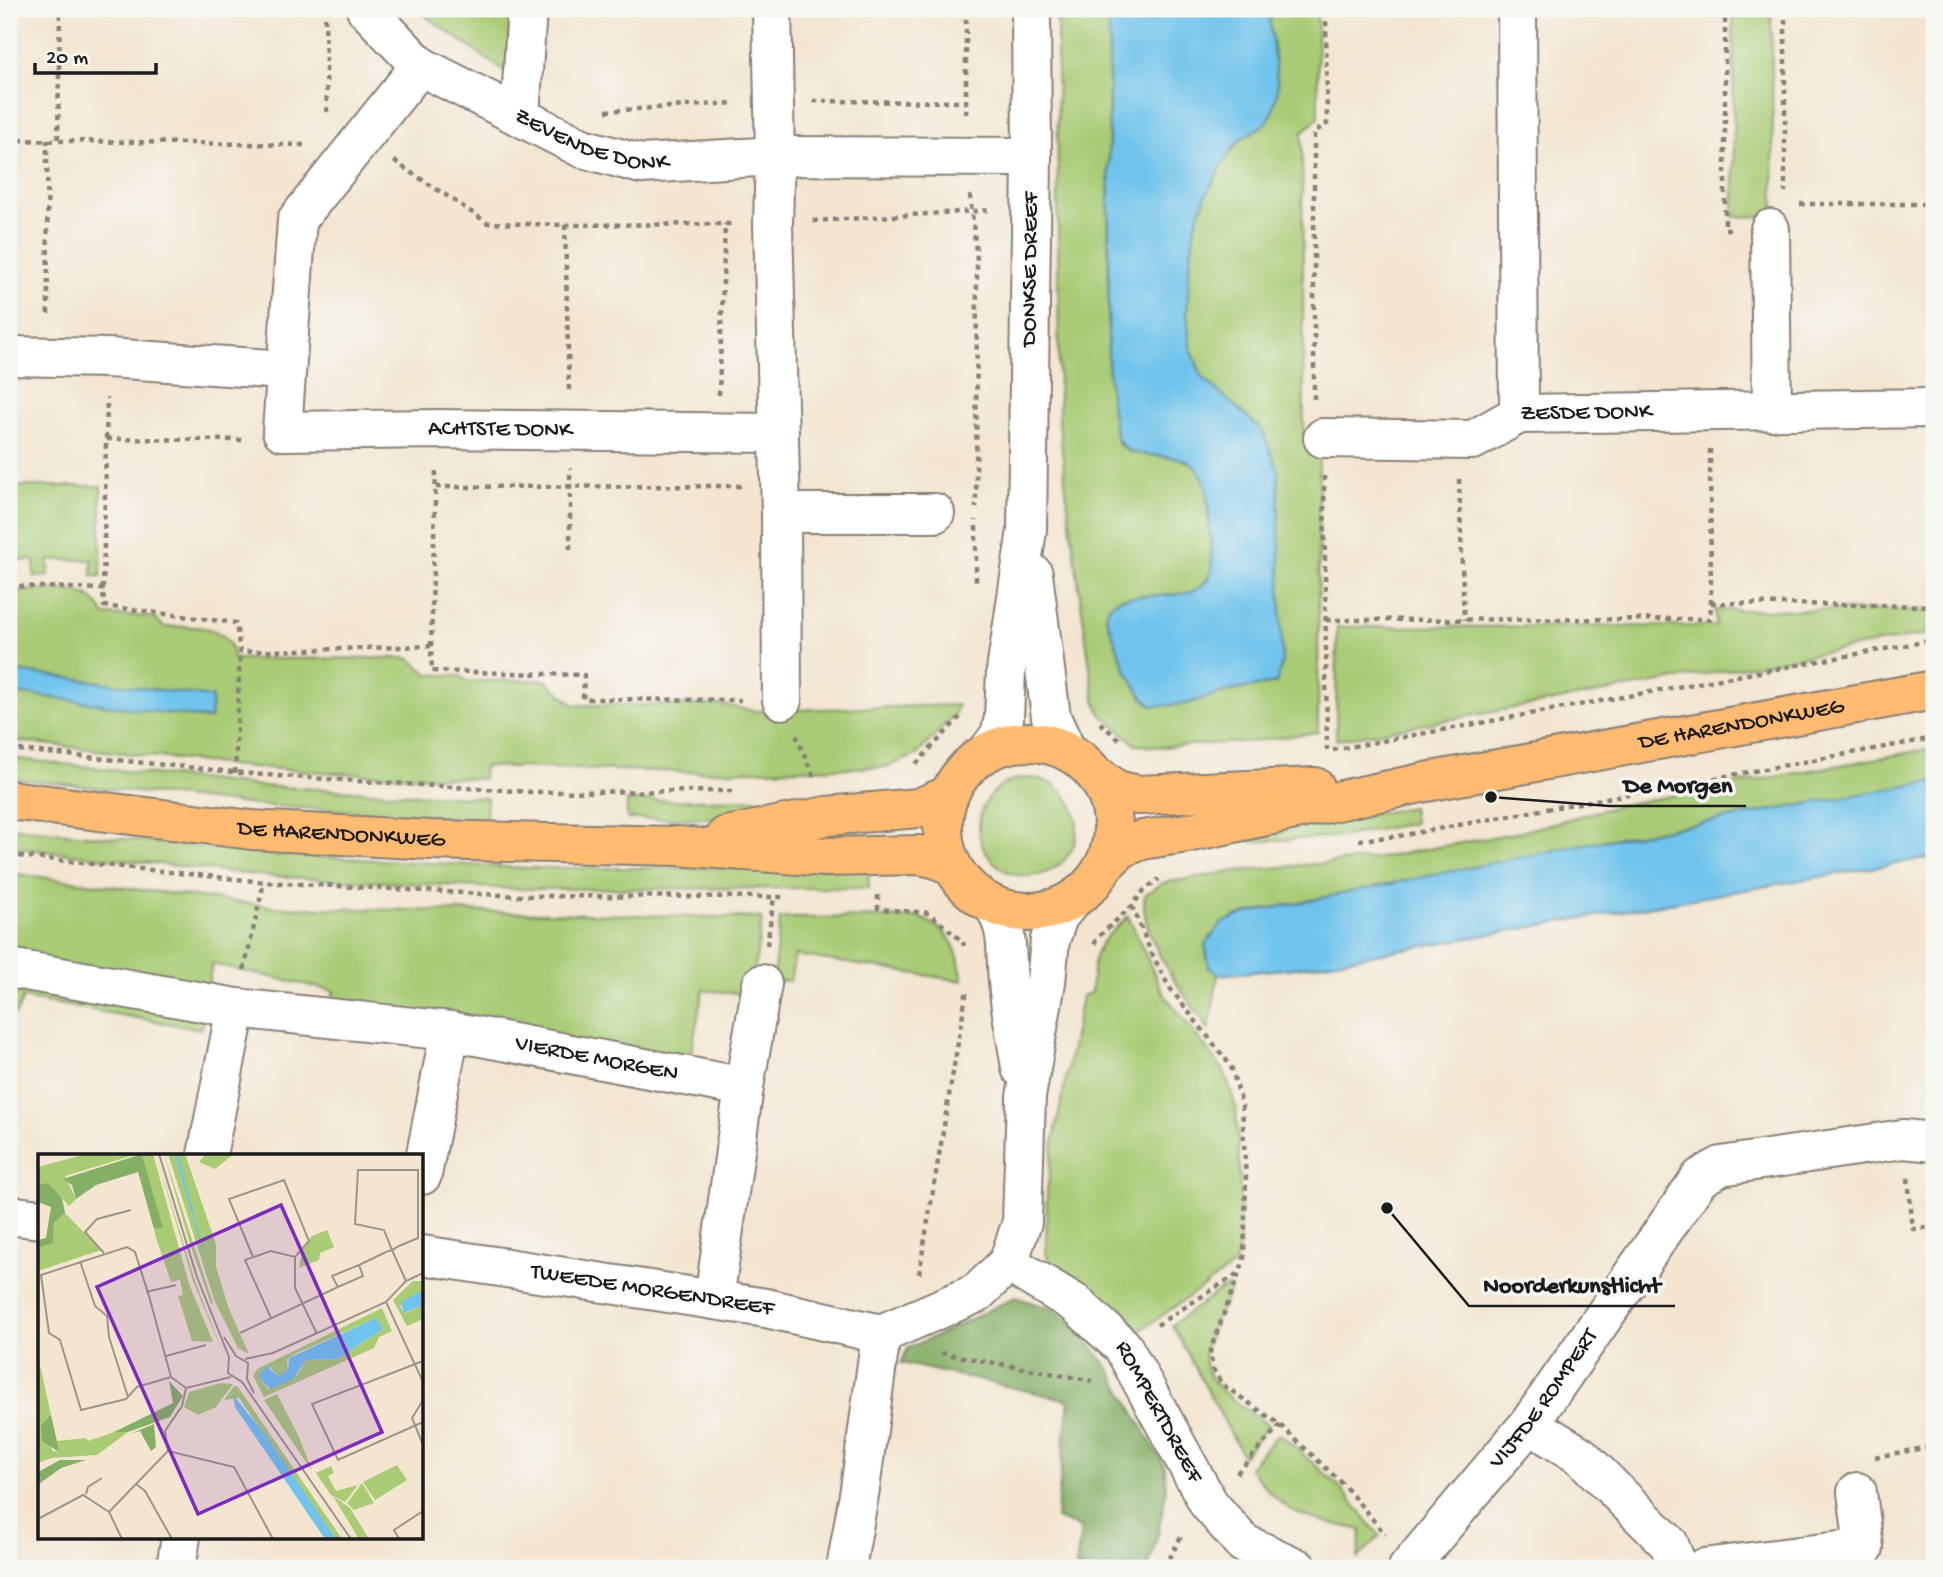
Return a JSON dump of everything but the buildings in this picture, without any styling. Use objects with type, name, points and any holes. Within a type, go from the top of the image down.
[{"type":"main road","name":"DE HARENDONKWEG","points":[[1106,863],[1122,848],[1142,840],[1187,833],[1426,782],[1934,690]]},
{"type":"main road","points":[[1027,741],[1047,743],[1066,750],[1084,762],[1099,778],[1111,804],[1114,834],[1106,863],[1091,886],[1070,902],[1052,909],[1032,913],[1013,912],[995,906],[962,883],[951,866],[942,831],[943,812],[949,794],[958,777],[972,762],[988,751],[1027,741]]},
{"type":"main road","name":"DE HARENDONKWEG","points":[[1099,778],[1116,790],[1138,795],[1426,782]]},
{"type":"main road","name":"DE HARENDONKWEG","points":[[676,846],[826,816],[918,808],[949,794]]},
{"type":"main road","name":"DE HARENDONKWEG","points":[[9,800],[252,830],[431,840],[676,846],[827,857],[920,855],[951,866]]},
{"type":"street","points":[[282,431],[297,220],[344,149],[421,66],[366,9]]},
{"type":"street","points":[[520,116],[527,9]]},
{"type":"street","points":[[772,9],[775,156],[773,224],[782,700]]},
{"type":"street","name":"DONKSE DREEF","points":[[988,751],[1000,735],[1004,718],[1006,671],[1027,530],[1032,210],[1031,9]]},
{"type":"street","name":"ZESDE DONK","points":[[1517,9],[1519,414],[1934,408]]},
{"type":"street","name":"ZEVENDE DONK","points":[[421,66],[582,148],[640,164],[775,156],[1032,157]]},
{"type":"street","points":[[1772,411],[1778,217]]},
{"type":"street","points":[[9,356],[108,358],[285,370]]},
{"type":"street","points":[[1323,438],[1473,440],[1519,414]]},
{"type":"street","name":"ACHTSTE DONK","points":[[282,431],[438,429],[779,433]]},
{"type":"street","points":[[780,499],[935,513]]},
{"type":"street","name":"DONKSE DREEF","points":[[1027,530],[1051,717],[1066,750]]},
{"type":"street","points":[[846,1568],[860,1489],[896,1328],[977,1293],[1008,1263],[1022,1222],[1026,1097],[1046,982],[1050,940],[1058,917],[1070,902]]},
{"type":"street","points":[[995,906],[1007,939],[1008,980],[1026,1097]]},
{"type":"street","name":"VIERDE MORGEN","points":[[9,968],[236,1008],[450,1031],[744,1087]]},
{"type":"street","points":[[714,1300],[761,984]]},
{"type":"street","points":[[207,1154],[236,1008]]},
{"type":"street","points":[[424,1165],[450,1031]]},
{"type":"street","name":"VIJFDE ROMPERT","points":[[1409,1566],[1529,1424],[1700,1178],[1721,1166],[1919,1141]]},
{"type":"street","points":[[9,1215],[38,1219]]},
{"type":"street","name":"TWEEDE MORGENDREEF","points":[[424,1255],[896,1328]]},
{"type":"street","name":"ROMPERTDREEF","points":[[1008,1263],[1076,1304],[1123,1347],[1209,1504],[1244,1543],[1297,1568]]},
{"type":"street","points":[[1529,1424],[1581,1456],[1669,1544],[1678,1568]]},
{"type":"street","points":[[1704,1568],[1864,1548],[1857,1492]]},
{"type":"street","points":[[176,1568],[181,1538]]},
{"type":"path","points":[[58,139],[60,9]]},
{"type":"path","points":[[325,9],[344,149]]},
{"type":"path","points":[[966,9],[966,156],[976,260],[976,594]]},
{"type":"path","points":[[1326,9],[1327,124],[1314,132],[1314,433],[1323,438],[1327,751]]},
{"type":"path","points":[[1726,9],[1725,229],[1778,217],[1934,204]]},
{"type":"path","points":[[1778,217],[1785,9]]},
{"type":"path","points":[[9,139],[344,149],[488,223],[773,224],[971,210],[1032,210]]},
{"type":"path","points":[[47,139],[49,356]]},
{"type":"path","points":[[718,432],[724,224]]},
{"type":"path","points":[[565,225],[570,549]]},
{"type":"path","points":[[108,358],[104,606],[236,623],[240,652],[235,773]]},
{"type":"path","points":[[1326,620],[1710,619],[1709,412]]},
{"type":"path","points":[[438,429],[432,671],[584,675],[583,699],[782,700]]},
{"type":"path","points":[[107,439],[267,440],[282,431]]},
{"type":"path","points":[[1458,440],[1464,620]]},
{"type":"path","points":[[436,487],[570,487],[780,499]]},
{"type":"path","points":[[9,586],[103,589]]},
{"type":"path","points":[[1711,603],[1934,606]]},
{"type":"path","points":[[1315,753],[1934,640]]},
{"type":"path","points":[[240,652],[431,646]]},
{"type":"path","points":[[905,766],[916,764],[965,712]]},
{"type":"path","points":[[1357,840],[1399,836],[1934,738]]},
{"type":"path","points":[[9,749],[235,773],[532,792],[745,791]]},
{"type":"path","points":[[814,775],[825,775]]},
{"type":"path","points":[[9,855],[264,882],[519,896],[800,897]]},
{"type":"path","points":[[876,856],[878,909],[929,913],[963,942],[965,954]]},
{"type":"path","points":[[236,1008],[264,882]]},
{"type":"path","points":[[865,895],[890,896]]},
{"type":"path","points":[[761,984],[774,897]]},
{"type":"path","points":[[1132,905],[1150,950],[1169,987],[1231,1066],[1242,1104],[1246,1180],[1244,1260],[1210,1351],[1213,1369],[1222,1384],[1280,1425],[1342,1483],[1409,1566]]},
{"type":"path","points":[[896,1328],[968,978]]},
{"type":"path","points":[[1919,1141],[1913,1229],[1934,1227]]},
{"type":"path","points":[[1092,1379],[1123,1347],[1240,1272]]},
{"type":"path","points":[[940,1353],[1092,1379],[1100,1389]]},
{"type":"path","points":[[1209,1504],[1280,1425]]},
{"type":"path","points":[[1857,1492],[1875,1455],[1934,1446]]},
{"type":"path","points":[[1182,1534],[1191,1542]]},
{"type":"green space","points":[[416,9],[511,9],[508,74]]},
{"type":"green space","points":[[1057,9],[1109,9],[1108,362],[1119,445],[1129,452],[1166,454],[1194,464],[1202,475],[1207,490],[1212,570],[1204,584],[1191,593],[1121,598],[1109,607],[1106,618],[1224,692],[1275,683],[1262,430],[1202,377],[1190,346],[1187,315],[1195,225],[1206,195],[1223,163],[1240,140],[1265,124],[1278,89],[1268,9],[1317,9],[1318,118],[1302,133],[1304,433],[1319,453],[1318,732],[1255,741],[1161,747],[1136,745],[1101,714],[1094,697],[1059,422]]},
{"type":"green space","points":[[1733,9],[1771,9],[1774,216],[1734,217]]},
{"type":"green space","points":[[9,486],[101,486],[101,576],[92,576],[92,560],[49,560],[49,576],[34,577],[34,560],[9,560]]},
{"type":"green space","points":[[9,591],[79,592],[92,599],[105,615],[153,617],[164,627],[208,629],[225,638],[234,659],[409,658],[428,674],[461,676],[466,681],[545,680],[574,705],[724,705],[755,711],[958,705],[955,714],[917,755],[886,767],[686,772],[484,766],[483,779],[239,766],[9,740]]},
{"type":"green space","points":[[1715,610],[1934,610],[1934,633],[1336,740],[1337,627],[1716,626]]},
{"type":"green space","points":[[1934,748],[1934,781],[1574,846],[1209,967],[1218,975],[1209,1029],[1165,965],[1148,929],[1145,895],[1163,883],[1236,871],[1373,859],[1520,832],[1621,805]]},
{"type":"green space","points":[[9,758],[260,786],[487,798],[486,820],[256,805],[9,778]]},
{"type":"green space","points":[[1028,778],[1047,782],[1063,792],[1073,808],[1077,827],[1073,846],[1063,862],[1047,872],[1028,876],[1009,872],[993,862],[983,846],[979,827],[983,808],[993,792],[1009,782]]},
{"type":"green space","points":[[833,798],[832,804],[715,818],[627,819],[627,801]]},
{"type":"green space","points":[[1412,807],[1414,823],[1345,836],[1251,842],[1251,837]]},
{"type":"green space","points":[[9,827],[269,854],[523,868],[868,868],[869,888],[521,889],[265,876],[9,847]]},
{"type":"green space","points":[[9,873],[276,907],[762,918],[751,995],[703,990],[688,1069],[328,1024],[334,991],[212,964],[201,1029],[23,998],[16,1014],[9,1012]]},
{"type":"green space","points":[[1128,916],[1162,991],[1224,1071],[1236,1107],[1240,1180],[1240,1244],[1235,1265],[1134,1335],[1060,1274],[1050,1264],[1046,1253],[1047,1192],[1054,1139],[1082,996],[1091,993],[1093,966],[1098,949]]},
{"type":"green space","points":[[918,917],[946,934],[955,950],[963,981],[795,955],[790,981],[773,980],[780,918]]},
{"type":"green space","points":[[1228,1287],[1230,1290],[1207,1344],[1205,1363],[1216,1385],[1269,1425],[1243,1456],[1172,1325]]},
{"type":"green space","points":[[1015,1297],[1054,1310],[1079,1330],[1110,1370],[1165,1467],[1166,1493],[1148,1568],[1076,1568],[1081,1528],[1056,1519],[1069,1400],[901,1363],[908,1348]]},
{"type":"green space","points":[[1277,1435],[1281,1435],[1339,1486],[1380,1536],[1358,1558],[1361,1530],[1295,1512],[1272,1494],[1249,1467]]},
{"type":"water","points":[[1109,9],[1268,9],[1278,89],[1272,114],[1265,124],[1239,140],[1206,195],[1195,225],[1187,315],[1190,346],[1202,377],[1262,430],[1278,470],[1282,663],[1276,683],[1224,692],[1186,704],[1153,706],[1143,698],[1125,668],[1106,617],[1109,606],[1122,598],[1174,595],[1198,589],[1206,581],[1212,559],[1208,499],[1202,476],[1194,465],[1183,459],[1143,454],[1122,445],[1116,433],[1112,413],[1108,351]]},
{"type":"water","points":[[9,670],[212,697],[210,719],[9,692]]},
{"type":"water","points":[[1934,781],[1934,857],[1296,968],[1218,975],[1209,967],[1205,945],[1222,923],[1243,914],[1574,846]]},
{"type":"place","name":"De Morgen","points":[[1491,797]]},
{"type":"place","name":"Noorderkunstlicht","points":[[1387,1208]]}]
